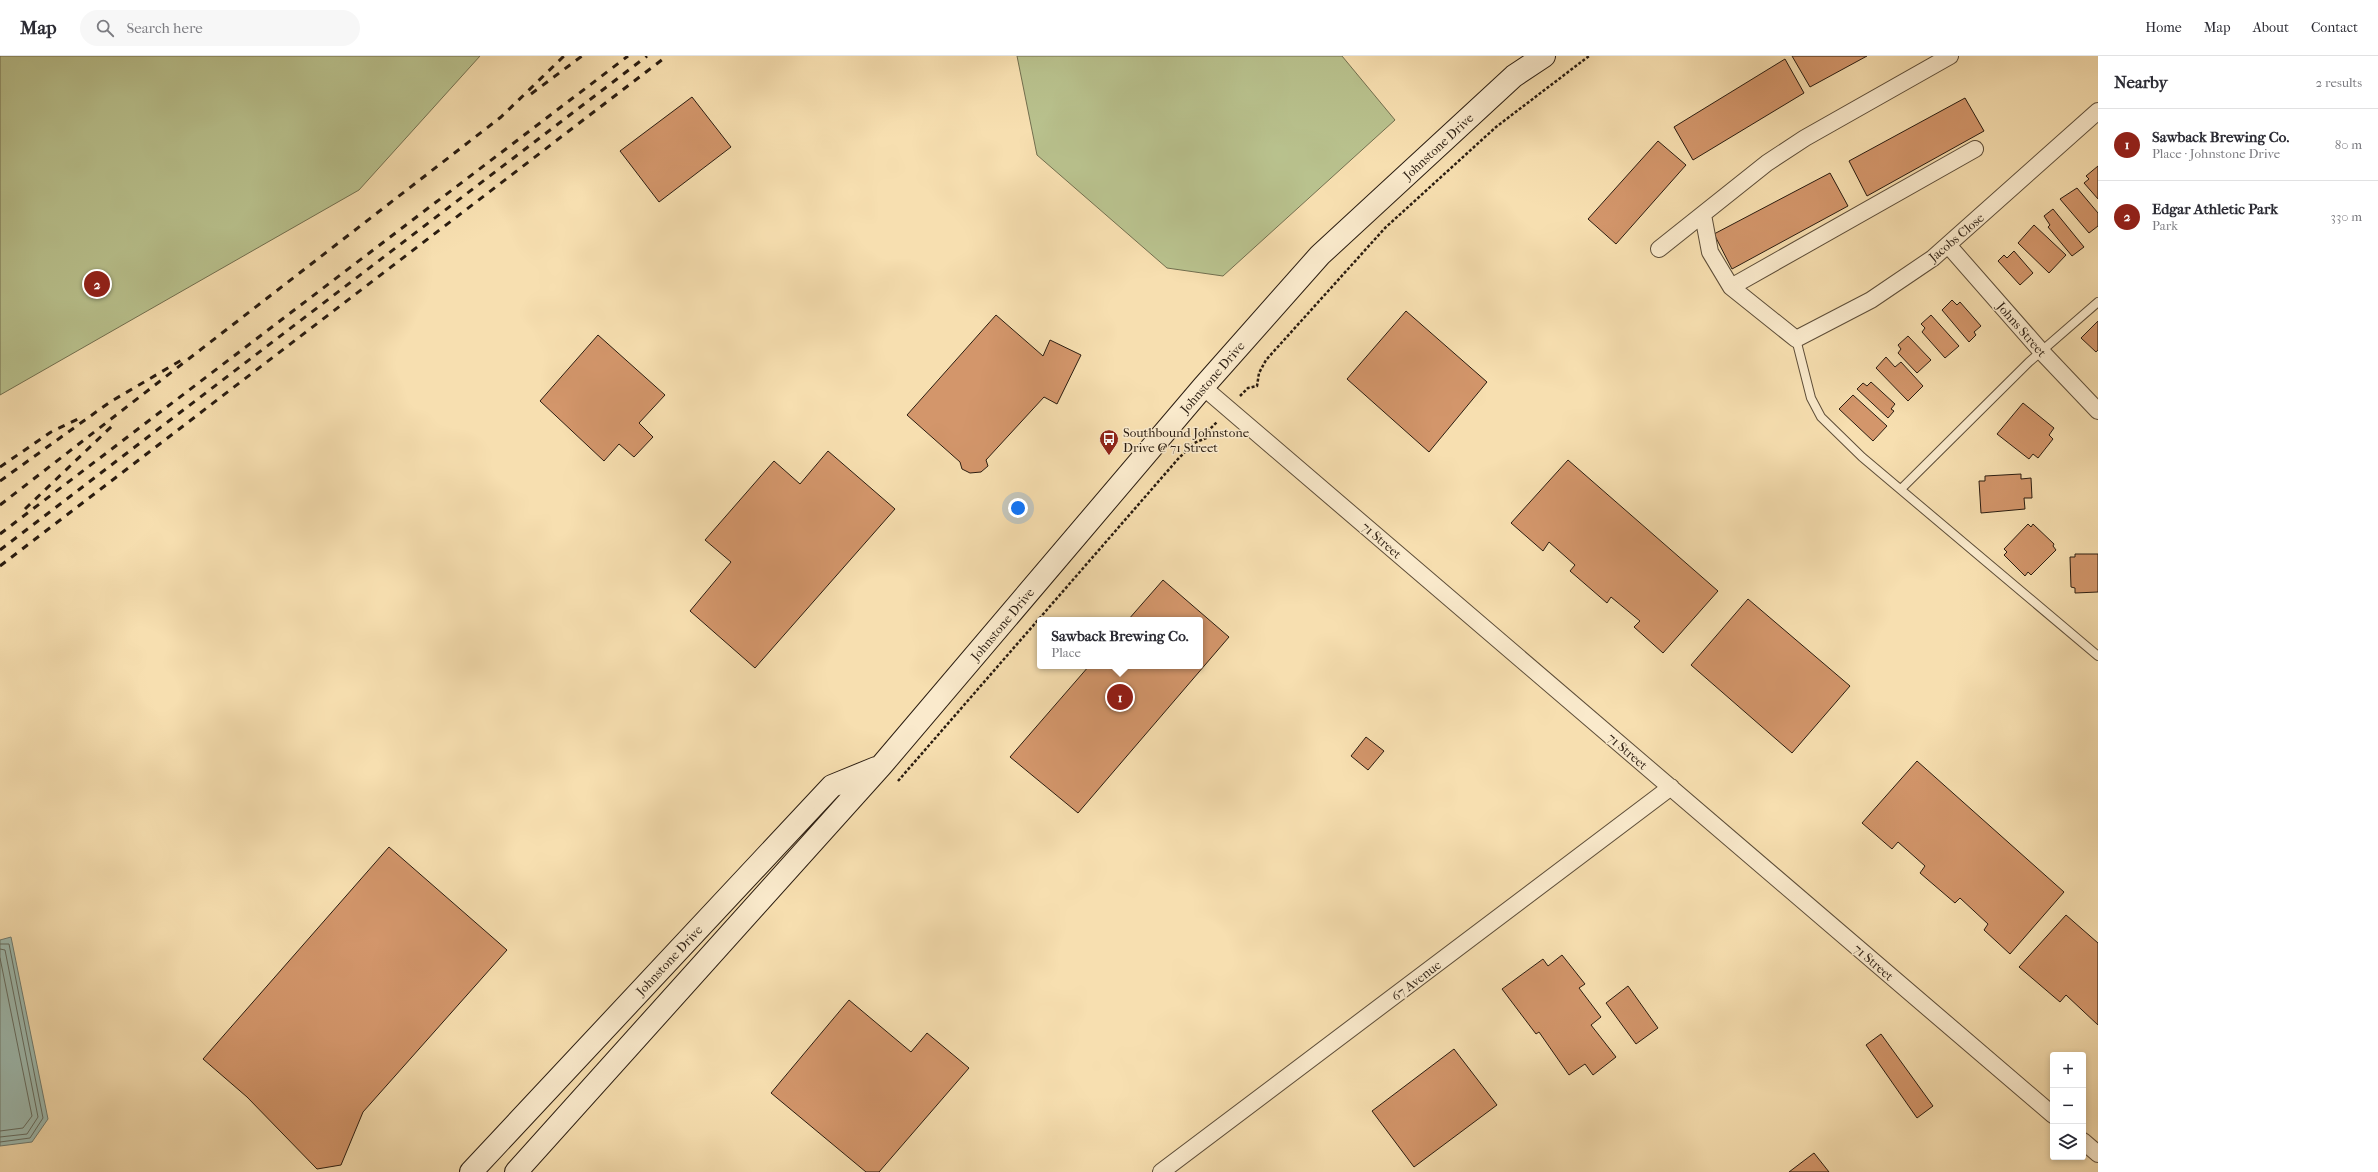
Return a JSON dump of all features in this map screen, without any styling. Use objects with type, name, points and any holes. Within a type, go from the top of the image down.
[{"type":"main road","name":"Johnstone Drive","points":[[516,1172],[881,766],[1203,387],[1320,255],[1514,76],[1544,56]]},
{"type":"main road","name":"Johnstone Drive","points":[[471,1172],[832,786],[881,766]]},
{"type":"street","points":[[1659,249],[1767,163],[1805,138],[1950,56]]},
{"type":"street","name":"Jacobs Close","points":[[1796,339],[1895,286],[1948,244],[2098,111]]},
{"type":"street","points":[[1731,287],[1975,149]]},
{"type":"street","points":[[1703,215],[1710,252],[1731,287],[1796,339]]},
{"type":"street","name":"Johns Street","points":[[1948,244],[2041,351],[2098,411]]},
{"type":"street","name":"71 Street","points":[[1203,387],[2050,1112]]},
{"type":"street","name":"67 Avenue","points":[[1161,1172],[1671,787]]},
{"type":"street","points":[[2086,1144],[2098,1154]]},
{"type":"lane","points":[[1901,489],[1965,423],[2041,351],[2098,302]]},
{"type":"lane","points":[[1796,339],[1811,398],[1821,417],[1862,457],[2098,656]]},
{"type":"path","points":[[1248,388],[1257,386],[1259,373],[1266,360],[1385,228],[1496,127],[1589,56]]},
{"type":"green space","points":[[0,56],[480,56],[359,190],[0,395]]},
{"type":"green space","points":[[1017,56],[1342,56],[1395,120],[1223,276],[1167,268],[1037,155]]},
{"type":"water","points":[[11,937],[48,1119],[32,1142],[0,1146],[0,940]]},
{"type":"building","points":[[1792,56],[1867,56],[1810,87]]},
{"type":"building","points":[[1785,59],[1804,93],[1693,160],[1674,127]]},
{"type":"building","points":[[692,97],[731,147],[659,202],[620,151]]},
{"type":"building","points":[[1965,98],[1984,131],[1867,196],[1849,161]]},
{"type":"building","points":[[1658,141],[1686,165],[1616,244],[1588,219]]},
{"type":"building","points":[[2098,166],[2098,199],[2084,183],[2089,179],[2086,176]]},
{"type":"building","points":[[1830,173],[1848,206],[1732,269],[1714,234]]},
{"type":"building","points":[[2077,188],[2098,213],[2098,226],[2089,233],[2060,199]]},
{"type":"building","points":[[2053,209],[2084,247],[2072,256],[2048,227],[2050,225],[2044,216]]},
{"type":"building","points":[[2034,225],[2066,255],[2049,273],[2018,243]]},
{"type":"building","points":[[2014,251],[2033,273],[2020,285],[1998,261],[2004,255],[2007,258]]},
{"type":"building","points":[[1952,300],[1957,305],[1960,302],[1981,326],[1974,332],[1976,335],[1969,342],[1942,310]]},
{"type":"building","points":[[1406,311],[1487,382],[1429,452],[1347,379]]},
{"type":"building","points":[[996,315],[1043,356],[1050,340],[1081,355],[1057,404],[1044,397],[986,460],[988,466],[981,472],[970,473],[962,469],[960,462],[907,415]]},
{"type":"building","points":[[1931,315],[1959,346],[1945,358],[1922,332],[1925,328],[1921,324]]},
{"type":"building","points":[[2098,321],[2098,350],[2096,352],[2081,338]]},
{"type":"building","points":[[598,335],[665,395],[639,423],[653,437],[634,457],[619,444],[604,461],[540,401]]},
{"type":"building","points":[[1908,336],[1931,360],[1917,373],[1898,353],[1901,349],[1898,345]]},
{"type":"building","points":[[1886,357],[1895,367],[1901,362],[1923,386],[1908,401],[1876,368]]},
{"type":"building","points":[[1871,382],[1895,404],[1891,409],[1894,411],[1888,418],[1857,389],[1863,383],[1867,386]]},
{"type":"building","points":[[1853,395],[1887,426],[1873,441],[1839,409]]},
{"type":"building","points":[[2023,403],[2054,428],[2049,435],[2053,439],[2038,458],[2033,454],[2029,459],[1997,434]]},
{"type":"building","points":[[828,451],[895,509],[755,668],[690,611],[731,562],[705,540],[774,461],[800,484]]},
{"type":"building","points":[[1568,460],[1718,591],[1663,653],[1634,627],[1640,621],[1611,597],[1607,603],[1570,571],[1575,565],[1549,542],[1543,551],[1511,523]]},
{"type":"building","points":[[2021,474],[2021,479],[2031,478],[2032,498],[2024,498],[2025,509],[1981,513],[1979,481],[1985,481],[1985,476]]},
{"type":"building","points":[[2028,524],[2031,527],[2033,524],[2054,544],[2053,546],[2056,550],[2031,575],[2028,572],[2025,576],[2004,555],[2007,552],[2004,549]]},
{"type":"building","points":[[2075,554],[2098,554],[2098,592],[2075,593],[2075,588],[2071,587],[2070,557],[2075,557]]},
{"type":"building","points":[[1163,580],[1229,637],[1203,667],[1203,617],[1131,617]]},
{"type":"building","points":[[1748,599],[1850,686],[1792,753],[1691,665]]},
{"type":"building","points":[[1086,669],[1202,669],[1078,813],[1010,757]]},
{"type":"building","points":[[1366,737],[1384,751],[1368,770],[1351,756]]},
{"type":"building","points":[[1917,761],[2064,892],[2010,954],[1984,930],[1988,924],[1960,898],[1955,903],[1920,873],[1925,866],[1898,842],[1892,849],[1862,823]]},
{"type":"building","points":[[389,847],[507,950],[363,1112],[341,1165],[317,1169],[247,1097],[203,1059]]},
{"type":"building","points":[[2066,915],[2098,943],[2098,1025],[2066,995],[2060,1002],[2019,967]]},
{"type":"building","points":[[1562,955],[1585,984],[1579,988],[1601,1017],[1591,1025],[1616,1057],[1593,1075],[1585,1064],[1569,1075],[1539,1032],[1536,1034],[1502,989],[1543,959],[1548,966]]},
{"type":"building","points":[[1628,986],[1658,1028],[1636,1044],[1606,1003]]},
{"type":"building","points":[[849,1000],[911,1052],[927,1033],[969,1068],[879,1172],[866,1172],[771,1093]]},
{"type":"building","points":[[1881,1034],[1933,1106],[1917,1118],[1866,1045]]},
{"type":"building","points":[[1454,1049],[1497,1105],[1414,1167],[1372,1111]]},
{"type":"building","points":[[1814,1153],[1829,1172],[1789,1172]]},
{"type":"railway","points":[[0,505],[501,117],[564,56]]},
{"type":"railway","points":[[531,94],[582,56]]},
{"type":"railway","points":[[0,534],[628,56]]},
{"type":"railway","points":[[0,550],[647,56]]},
{"type":"railway","points":[[0,566],[667,56]]},
{"type":"railway","points":[[0,481],[110,402],[185,358]]},
{"type":"railway","points":[[0,467],[51,432],[82,417]]},
{"type":"railway","points":[[25,509],[112,426]]},
{"type":"place","name":"Edgar Athletic Park","points":[[97,284]]},
{"type":"place","name":"Southbound Johnstone Drive @ 71 Street","points":[[1109,456]]},
{"type":"place","name":"Sawback Brewing Co.","points":[[1120,697]]}]
